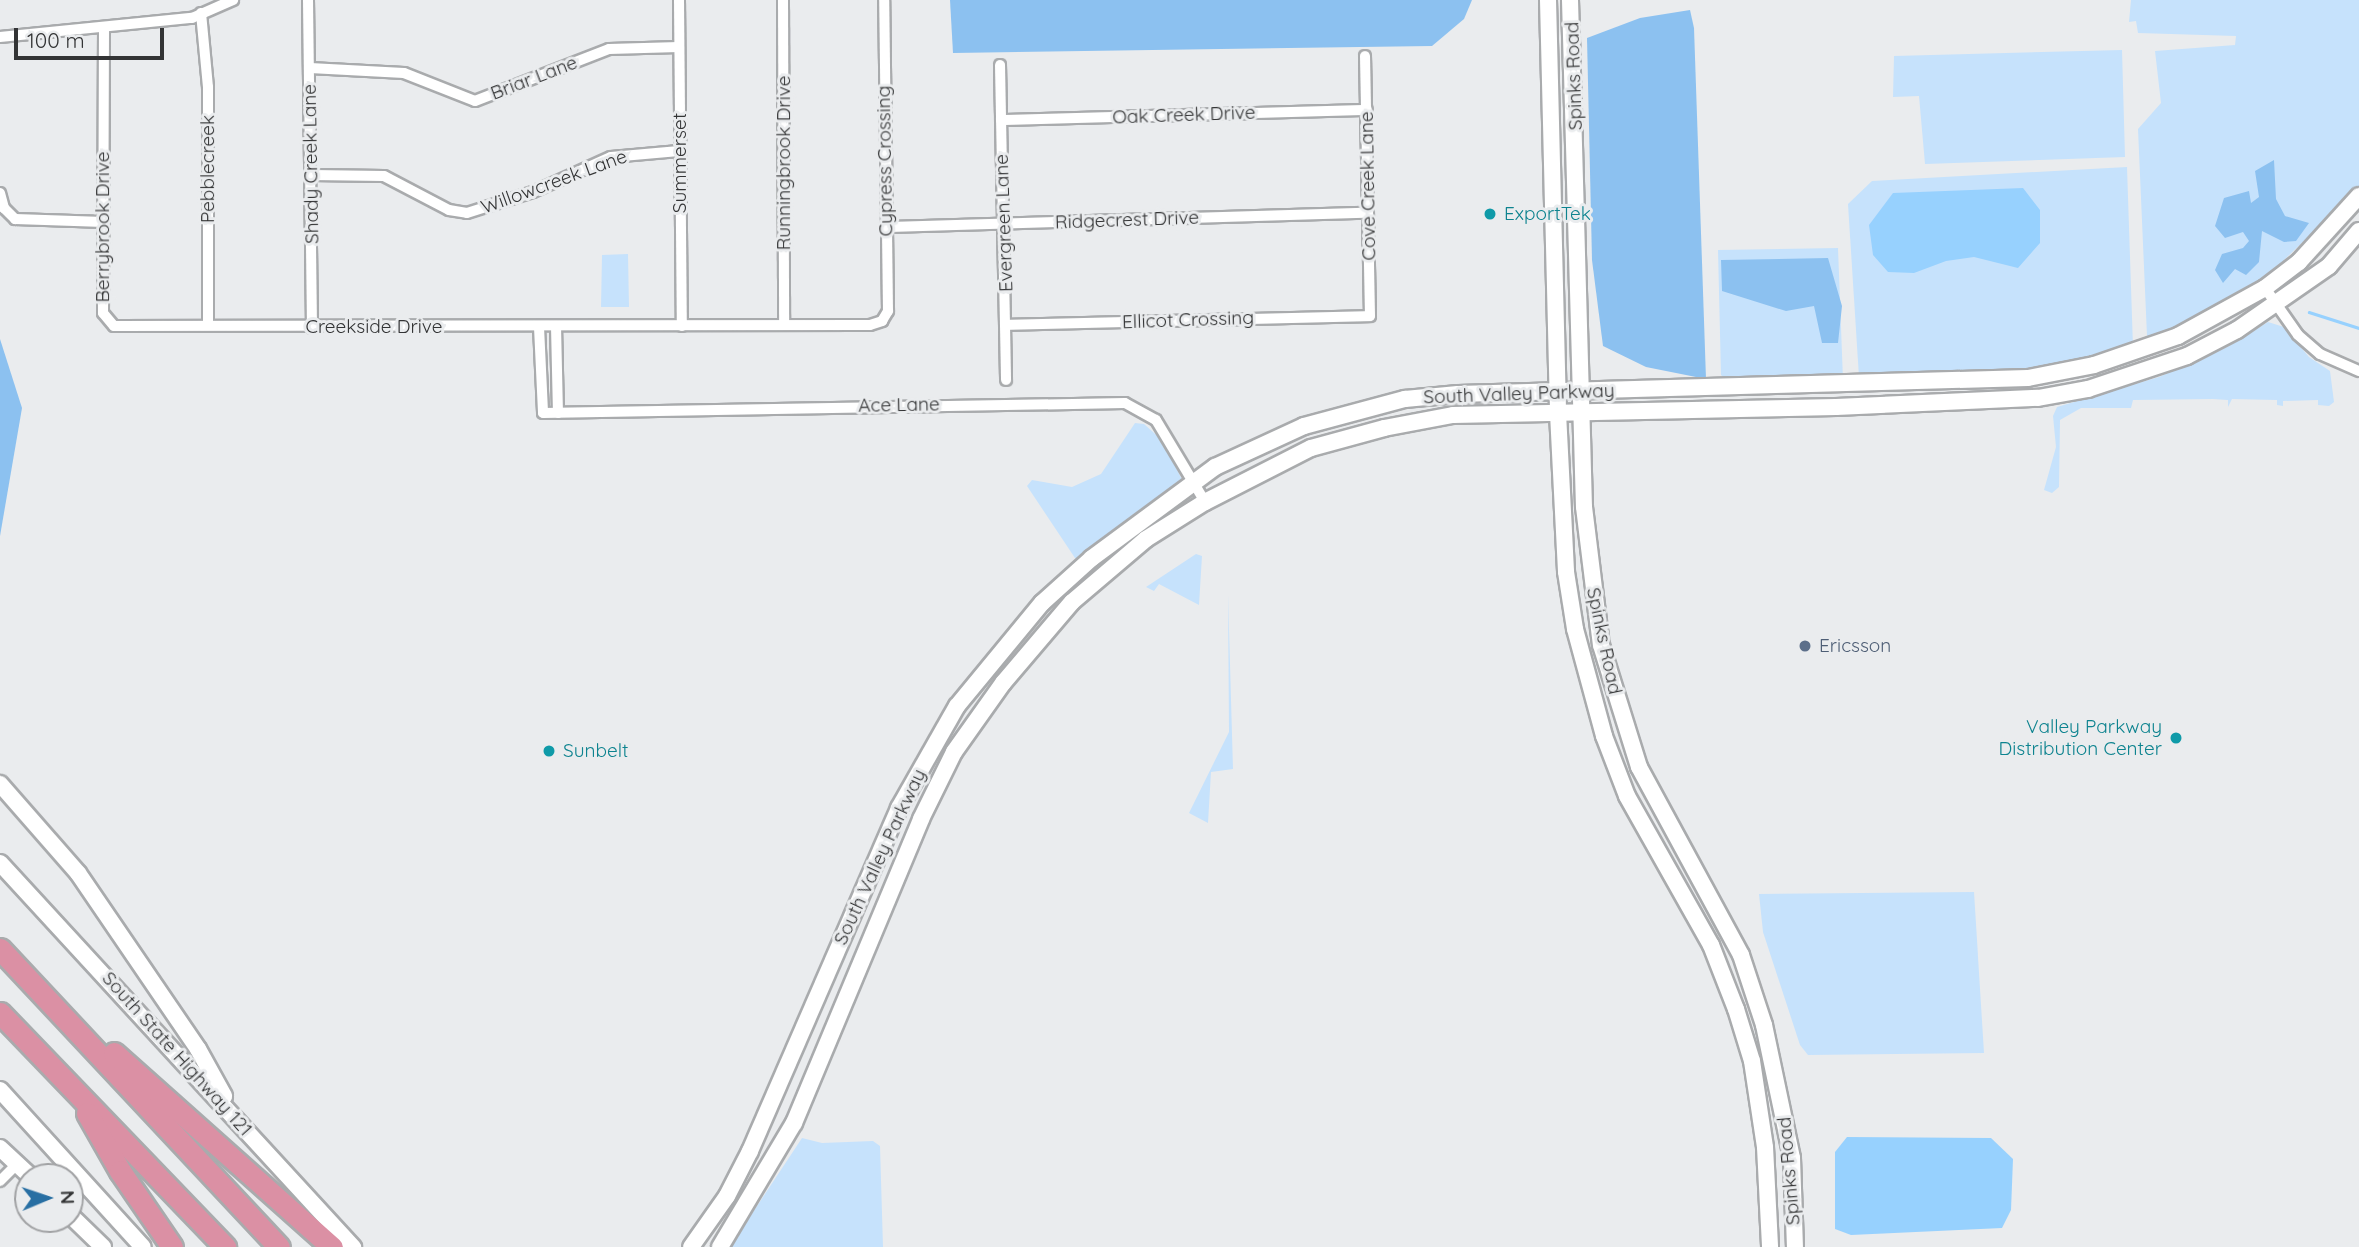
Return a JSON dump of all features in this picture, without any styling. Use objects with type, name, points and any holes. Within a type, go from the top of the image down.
[{"type":"highway","points":[[0,949],[279,1247]]},
{"type":"highway","points":[[41,992],[61,1000],[137,1074],[332,1247]]},
{"type":"highway","points":[[0,1013],[225,1247]]},
{"type":"highway","points":[[75,1092],[120,1171],[172,1247]]},
{"type":"main road","name":"Spinks Road","points":[[1548,0],[1553,115],[1558,413],[1566,572],[1586,675],[1627,796],[1711,945],[1752,1061],[1765,1147],[1770,1247]]},
{"type":"main road","name":"Spinks Road","points":[[1570,0],[1584,391],[1584,507],[1601,645],[1639,767],[1741,955],[1771,1055],[1792,1158],[1795,1247]]},
{"type":"main road","points":[[1553,115],[1576,114]]},
{"type":"main road","name":"South Valley Parkway","points":[[691,1247],[727,1196],[899,808],[957,706],[1042,603],[1083,565],[1194,482],[1251,448],[1354,411],[1458,394],[1848,385],[2038,376],[2094,365],[2178,336],[2265,288],[2299,262],[2359,196]]},
{"type":"main road","name":"South Valley Parkway","points":[[720,1247],[794,1123],[920,819],[954,752],[1003,683],[1072,603],[1146,539],[1205,502],[1311,448],[1384,428],[1453,415],[1849,407],[2038,398],[2088,389],[2187,356],[2276,306],[2329,266],[2359,231]]},
{"type":"main road","points":[[2038,376],[2038,398]]},
{"type":"main road","points":[[1848,385],[1849,407]]},
{"type":"main road","points":[[985,670],[1003,683]]},
{"type":"main road","points":[[0,784],[78,873],[198,1049],[236,1117]]},
{"type":"main road","name":"South State Highway 121","points":[[0,863],[353,1247]]},
{"type":"main road","points":[[1671,876],[1693,863]]},
{"type":"main road","points":[[1752,1061],[1771,1055]]},
{"type":"main road","points":[[0,1090],[143,1247]]},
{"type":"main road","points":[[767,1110],[794,1123]]},
{"type":"main road","points":[[0,1147],[16,1163]]},
{"type":"main road","points":[[84,1229],[103,1247]]},
{"type":"street","points":[[0,37],[104,29],[201,13],[233,0]]},
{"type":"street","name":"Shady Creek Lane","points":[[308,0],[312,328]]},
{"type":"street","name":"Summerset","points":[[679,0],[682,326]]},
{"type":"street","name":"Runningbrook Drive","points":[[783,0],[784,325]]},
{"type":"street","name":"Cypress Crossing","points":[[882,321],[888,311],[884,0]]},
{"type":"street","name":"Pebblecreek","points":[[201,13],[208,87],[208,325]]},
{"type":"street","name":"Berrybrook Drive","points":[[104,29],[105,318],[114,326],[208,325]]},
{"type":"street","name":"Briar Lane","points":[[310,68],[397,71],[475,101],[609,49],[679,47]]},
{"type":"street","name":"Cove Creek Lane","points":[[1365,56],[1370,316]]},
{"type":"street","name":"Evergreen Lane","points":[[1000,65],[1006,380]]},
{"type":"street","name":"Oak Creek Drive","points":[[1000,120],[1367,110]]},
{"type":"street","name":"Willowcreek Lane","points":[[312,175],[384,176],[449,210],[467,214],[533,192],[611,157],[679,151]]},
{"type":"street","points":[[0,193],[4,208],[15,219],[104,222]]},
{"type":"street","name":"Ridgecrest Drive","points":[[886,227],[1368,213]]},
{"type":"street","points":[[2265,288],[2276,306],[2320,354],[2359,371]]},
{"type":"street","name":"Ellicot Crossing","points":[[1006,326],[1370,316]]},
{"type":"street","name":"Creekside Drive","points":[[208,325],[312,328],[539,327],[870,325],[882,321]]},
{"type":"street","points":[[556,326],[558,413]]},
{"type":"street","name":"Ace Lane","points":[[539,327],[543,413],[1125,403],[1156,420],[1205,502]]},
{"type":"street","points":[[0,1181],[14,1167]]},
{"type":"shaded area","points":[[950,0],[1472,0],[1464,19],[1432,46],[953,53]]},
{"type":"shaded area","points":[[2131,0],[2359,0],[2359,188],[2284,260],[2278,272],[2210,316],[2152,338],[2147,336],[2138,129],[2161,103],[2155,51],[2235,45],[2236,36],[2138,33],[2136,21],[2129,22]]},
{"type":"shaded area","points":[[1690,10],[1694,28],[1706,379],[1646,367],[1603,346],[1592,260],[1587,38],[1640,18]]},
{"type":"shaded area","points":[[2122,50],[2125,157],[1925,164],[1919,96],[1893,97],[1894,56]]},
{"type":"shaded area","points":[[2274,160],[2276,199],[2285,216],[2309,223],[2296,241],[2284,242],[2262,231],[2259,262],[2246,275],[2235,269],[2223,283],[2215,270],[2222,254],[2243,248],[2249,241],[2243,232],[2225,238],[2215,226],[2224,198],[2249,191],[2251,203],[2259,197],[2255,171]]},
{"type":"shaded area","points":[[2127,167],[2133,347],[2085,363],[2014,372],[1859,377],[1848,204],[1872,181]]},
{"type":"shaded area","points":[[2023,188],[2040,210],[2040,243],[2018,268],[1974,257],[1946,261],[1914,273],[1888,272],[1873,255],[1869,225],[1893,193]]},
{"type":"shaded area","points":[[1838,248],[1843,380],[1726,380],[1721,375],[1718,250]]},
{"type":"shaded area","points":[[628,254],[629,307],[601,307],[602,255]]},
{"type":"shaded area","points":[[1828,258],[1842,306],[1838,343],[1822,343],[1814,306],[1786,311],[1722,291],[1721,260]]},
{"type":"shaded area","points":[[2268,322],[2284,327],[2309,357],[2330,371],[2334,402],[2329,406],[2318,405],[2318,400],[2283,401],[2283,406],[2277,405],[2277,400],[2232,399],[2228,407],[2228,400],[2213,399],[2133,400],[2131,408],[2081,408],[2060,420],[2059,487],[2052,493],[2044,490],[2056,447],[2053,416],[2057,407],[2159,377],[2229,346]]},
{"type":"shaded area","points":[[0,339],[22,408],[0,536]]},
{"type":"shaded area","points":[[1135,423],[1144,424],[1163,441],[1183,482],[1081,560],[1075,558],[1027,486],[1032,480],[1072,487],[1101,474]]},
{"type":"shaded area","points":[[1196,554],[1202,556],[1199,605],[1159,584],[1154,591],[1146,587]]},
{"type":"shaded area","points":[[1228,594],[1233,769],[1211,772],[1208,823],[1189,813],[1229,732]]},
{"type":"shaded area","points":[[1974,892],[1984,1053],[1808,1055],[1800,1045],[1763,932],[1759,894]]},
{"type":"shaded area","points":[[1847,1137],[1991,1138],[2013,1159],[2011,1210],[2002,1228],[1851,1235],[1835,1229],[1835,1152]]},
{"type":"shaded area","points":[[802,1138],[822,1143],[873,1141],[880,1146],[883,1247],[730,1247]]},
{"type":"waterway","points":[[2309,312],[2359,328]]},
{"type":"place","name":"ExportTek","points":[[1490,214]]},
{"type":"place","name":"Ericsson","points":[[1805,646]]},
{"type":"place","name":"Valley Parkway Distribution Center","points":[[2176,738]]},
{"type":"place","name":"Sunbelt","points":[[549,751]]}]
